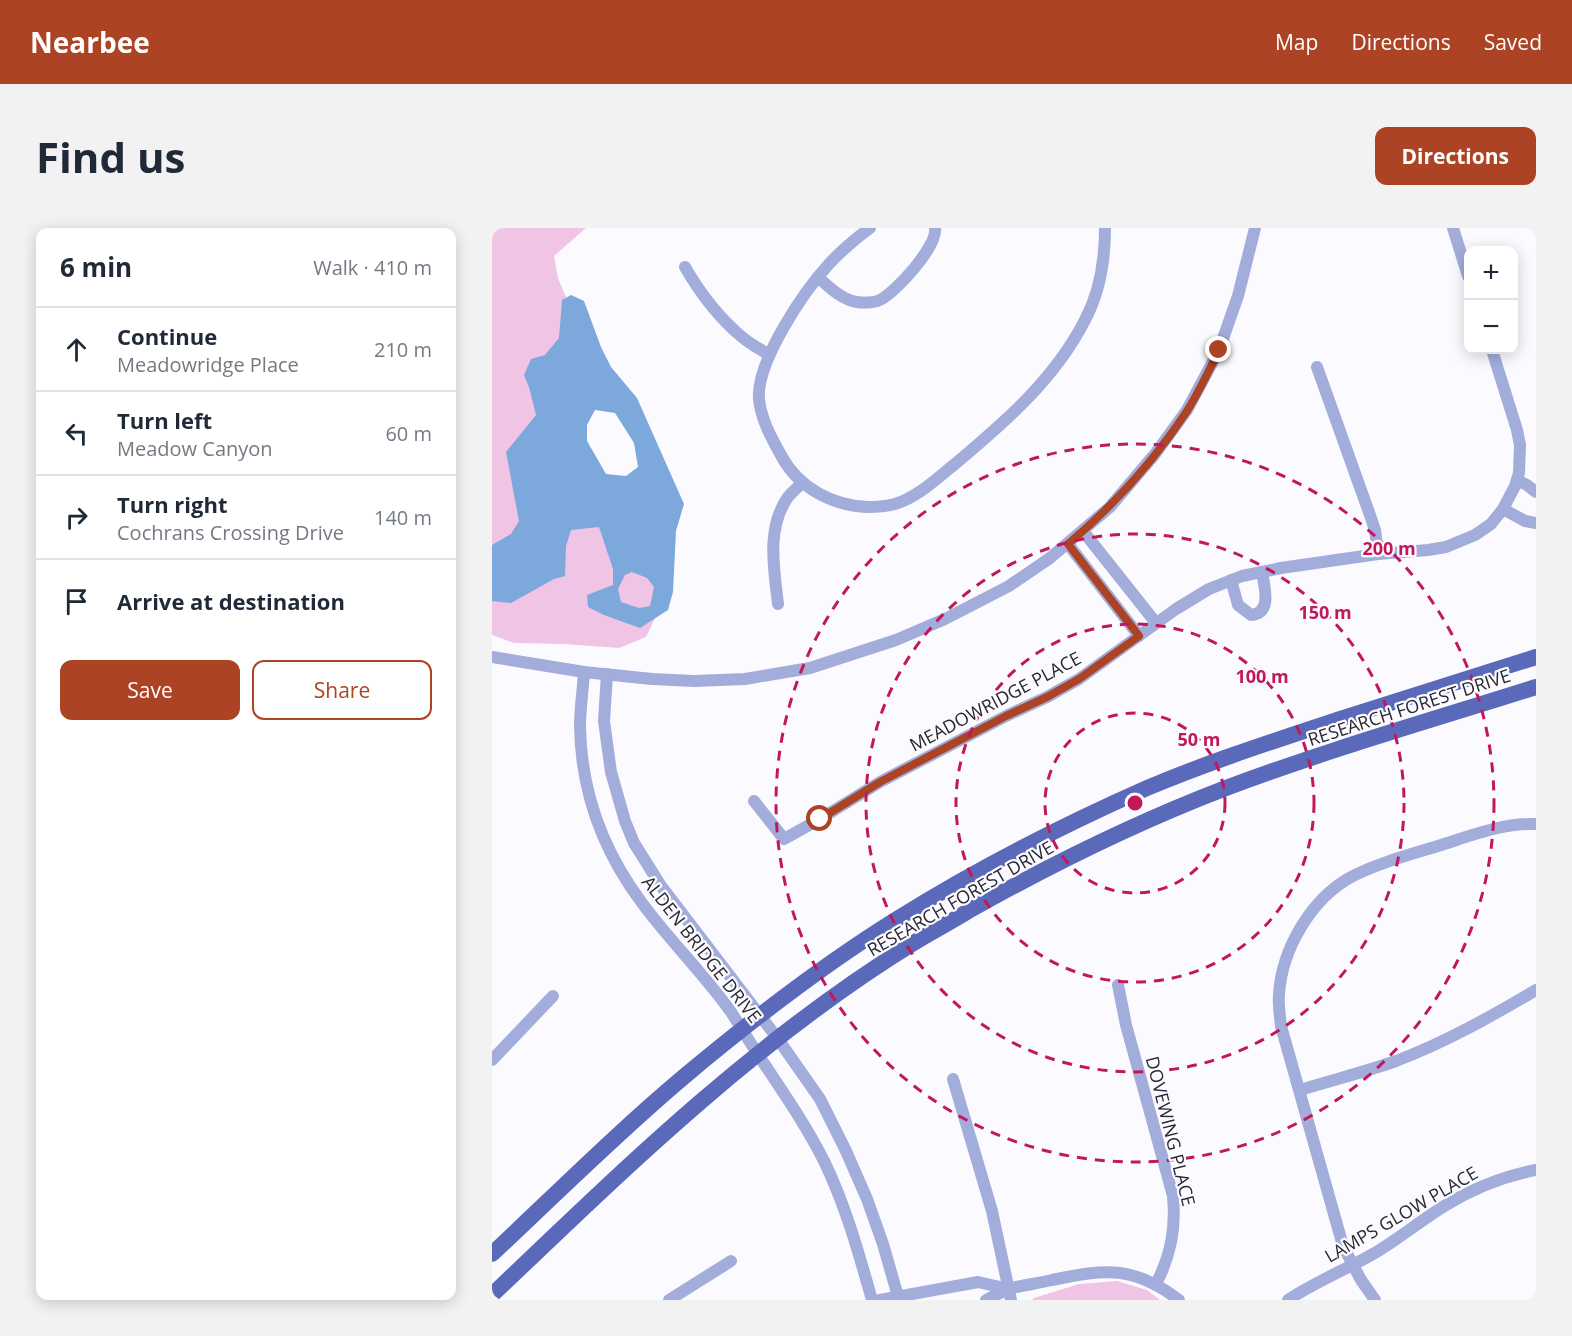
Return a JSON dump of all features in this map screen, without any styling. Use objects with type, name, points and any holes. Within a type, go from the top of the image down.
[{"type":"main road","name":"RESEARCH FOREST DRIVE","points":[[492,1254],[635,1119],[742,1030],[815,975],[896,920],[979,870],[1068,824],[1148,788],[1220,760],[1536,657]]},
{"type":"main road","name":"RESEARCH FOREST DRIVE","points":[[492,1295],[655,1141],[757,1053],[830,999],[912,944],[1081,851],[1196,800],[1322,755],[1536,687]]},
{"type":"street","points":[[870,228],[828,264],[800,300],[769,355],[763,370],[759,396],[761,411],[789,471],[802,483],[824,496],[851,506],[868,507],[896,504],[928,486],[1007,420],[1041,384],[1069,349],[1086,318],[1099,284],[1105,228]]},
{"type":"street","points":[[818,277],[840,295],[856,302],[877,302],[890,294],[918,263],[936,233],[934,228]]},
{"type":"street","points":[[492,657],[652,680],[745,679],[810,668],[846,658],[945,619],[1009,586],[1068,544],[1110,507],[1155,454],[1187,410],[1219,350],[1238,296],[1255,228]]},
{"type":"street","points":[[1453,228],[1464,263]]},
{"type":"street","points":[[685,267],[698,289],[719,315],[742,337],[769,355]]},
{"type":"street","points":[[1493,354],[1520,445],[1517,480],[1536,492]]},
{"type":"street","points":[[1317,367],[1375,530],[1378,554]]},
{"type":"street","name":"MEADOWRIDGE PLACE","points":[[754,801],[784,839],[880,782],[1079,679],[1176,609],[1209,589],[1231,580],[1281,568],[1446,547],[1475,535],[1491,524],[1502,510],[1517,480]]},
{"type":"street","points":[[778,604],[774,534],[788,496],[802,483]]},
{"type":"street","points":[[1502,510],[1525,521],[1536,523]]},
{"type":"street","points":[[1083,531],[1156,623]]},
{"type":"street","points":[[1068,544],[1139,636]]},
{"type":"street","points":[[1231,580],[1239,605],[1251,615],[1256,614],[1266,603],[1262,572]]},
{"type":"street","name":"ALDEN BRIDGE DRIVE","points":[[584,672],[580,724],[581,752],[591,806],[601,832],[624,878],[730,1012],[798,1114],[825,1163],[844,1210],[872,1300]]},
{"type":"street","name":"ALDEN BRIDGE DRIVE","points":[[607,674],[604,721],[611,772],[617,798],[634,843],[661,886],[761,1016],[820,1099],[846,1150],[875,1221],[898,1298]]},
{"type":"street","points":[[1375,1300],[1352,1264],[1336,1226],[1281,1026],[1279,996],[1290,951],[1303,923],[1312,911],[1349,878],[1384,863],[1491,829],[1516,824],[1536,824]]},
{"type":"street","name":"DOVEWING PLACE","points":[[1118,985],[1126,1025],[1173,1196],[1173,1240],[1165,1268],[1156,1284]]},
{"type":"street","points":[[1300,1090],[1394,1062],[1459,1034],[1536,990]]},
{"type":"street","points":[[492,1060],[553,996]]},
{"type":"street","points":[[953,1079],[992,1211],[1010,1294]]},
{"type":"street","name":"LAMPS GLOW PLACE","points":[[1288,1300],[1388,1245],[1465,1194],[1497,1180],[1536,1170]]},
{"type":"street","points":[[669,1300],[731,1261]]},
{"type":"street","points":[[986,1300],[1099,1271],[1129,1274],[1156,1284],[1179,1300]]},
{"type":"street","points":[[880,1300],[978,1282],[1010,1294]]},
{"type":"shaded area","points":[[492,228],[586,228],[554,256],[558,278],[577,324],[570,443],[660,581],[660,608],[646,637],[619,648],[514,643],[492,635]]},
{"type":"shaded area","points":[[1117,1281],[1147,1290],[1160,1300],[1032,1300],[1079,1284]]},
{"type":"water","points":[[571,295],[584,301],[601,347],[611,367],[637,398],[684,504],[676,531],[673,592],[668,610],[640,628],[588,607],[587,595],[613,585],[613,569],[599,527],[571,530],[566,546],[565,576],[554,579],[511,603],[492,601],[492,545],[511,534],[519,521],[506,452],[536,415],[524,375],[531,359],[545,355],[559,338],[562,300]],"holes":[[[595,410],[615,413],[634,443],[638,467],[626,476],[606,474],[587,441],[587,425]],[[632,572],[647,578],[654,587],[650,606],[639,608],[621,602],[618,589],[625,575]]]},
{"type":"route","points":[[820,819],[880,782],[941,749],[1079,679],[1139,636],[1068,544],[1110,507],[1155,454],[1187,410],[1219,350]]}]
